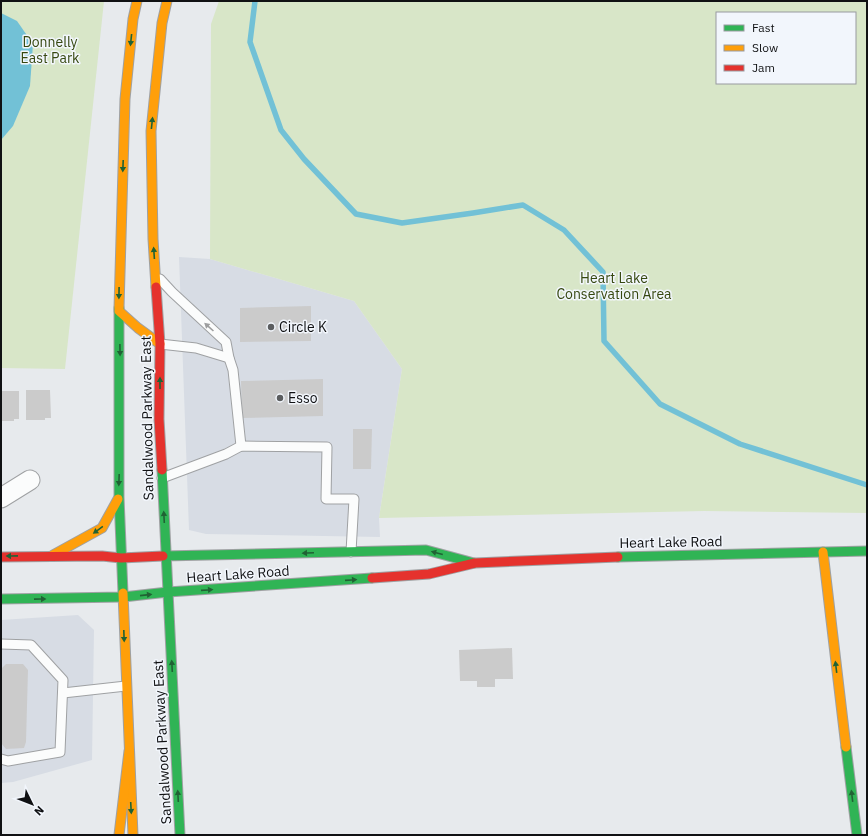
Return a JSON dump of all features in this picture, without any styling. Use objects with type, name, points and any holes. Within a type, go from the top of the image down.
[{"type":"main road","name":"Sandalwood Parkway East","points":[[133,835],[119,498],[119,312],[125,99],[133,19],[137,1]]},
{"type":"main road","name":"Sandalwood Parkway East","points":[[167,1],[162,23],[151,131],[153,239],[160,344],[159,419],[180,835]]},
{"type":"main road","points":[[119,312],[160,344]]},
{"type":"main road","points":[[52,556],[102,528],[119,498]]},
{"type":"main road","name":"Heart Lake Road","points":[[1,557],[102,556],[121,558],[426,550],[475,563]]},
{"type":"main road","name":"Heart Lake Road","points":[[1,599],[123,597],[168,592],[429,574],[475,563],[619,556],[867,551]]},
{"type":"main road","points":[[823,552],[857,835]]},
{"type":"main road","points":[[119,835],[129,751]]},
{"type":"street","points":[[1,498],[30,480]]},
{"type":"lane","points":[[156,275],[176,296],[226,342],[228,358],[233,370],[241,446]]},
{"type":"lane","points":[[160,344],[196,348],[228,358]]},
{"type":"lane","points":[[162,478],[226,454],[241,446],[327,447],[326,499],[354,499],[351,552]]},
{"type":"lane","points":[[1,644],[31,645],[63,680],[60,752],[8,761],[1,758]]},
{"type":"lane","points":[[62,693],[126,686]]},
{"type":"shaded area","points":[[179,257],[210,259],[354,301],[402,369],[379,518],[380,537],[206,534],[189,530]]},
{"type":"shaded area","points":[[78,615],[94,630],[92,760],[13,782],[1,783],[1,620]]},
{"type":"green space","name":"Donnelly East Park","points":[[1,1],[104,1],[65,369],[1,368]]},
{"type":"green space","name":"Heart Lake Conservation Area","points":[[219,1],[867,1],[867,513],[704,511],[379,518],[402,369],[354,301],[210,259],[211,24]]},
{"type":"water","points":[[1,13],[17,21],[33,44],[30,86],[13,126],[1,140]]},
{"type":"building","points":[[311,306],[311,341],[240,342],[240,308]]},
{"type":"building","points":[[323,379],[323,416],[242,418],[241,381]]},
{"type":"building","points":[[26,390],[50,390],[51,418],[45,418],[45,420],[26,420]]},
{"type":"building","points":[[1,391],[19,391],[19,419],[14,419],[14,421],[1,421]]},
{"type":"building","points":[[353,429],[372,429],[371,469],[353,469]]},
{"type":"building","points":[[512,648],[513,679],[495,679],[495,687],[477,687],[477,681],[460,681],[459,650]]},
{"type":"building","points":[[6,664],[23,664],[28,670],[26,742],[24,748],[6,749],[1,743],[1,669]]},
{"type":"waterway","points":[[255,1],[250,42],[281,130],[304,159],[356,214],[402,223],[523,205],[564,230],[603,272],[604,341],[660,404],[740,444],[867,485]]},
{"type":"traffic: fast","points":[[119,308],[119,497],[123,593]]},
{"type":"traffic: fast","points":[[162,470],[180,835]]},
{"type":"traffic: fast","points":[[163,556],[426,550],[474,563]]},
{"type":"traffic: fast","points":[[618,557],[867,551]]},
{"type":"traffic: fast","points":[[1,599],[123,597],[168,592],[372,578]]},
{"type":"traffic: fast","points":[[846,747],[857,835]]},
{"type":"traffic: slow","points":[[119,308],[125,99],[133,19],[137,1]]},
{"type":"traffic: slow","points":[[156,287],[153,239],[151,131],[162,23],[167,1]]},
{"type":"traffic: slow","points":[[119,311],[138,328],[160,344]]},
{"type":"traffic: slow","points":[[53,555],[102,528],[118,499]]},
{"type":"traffic: slow","points":[[823,552],[846,747]]},
{"type":"traffic: slow","points":[[123,593],[133,835]]},
{"type":"traffic: slow","points":[[119,835],[129,751]]},
{"type":"traffic: jam","points":[[156,287],[160,344],[159,419],[162,470]]},
{"type":"traffic: jam","points":[[1,557],[102,556],[121,558],[163,556]]},
{"type":"traffic: jam","points":[[372,578],[429,574],[475,563],[618,557]]},
{"type":"place","name":"Circle K","points":[[271,327]]},
{"type":"place","name":"Esso","points":[[280,398]]}]
